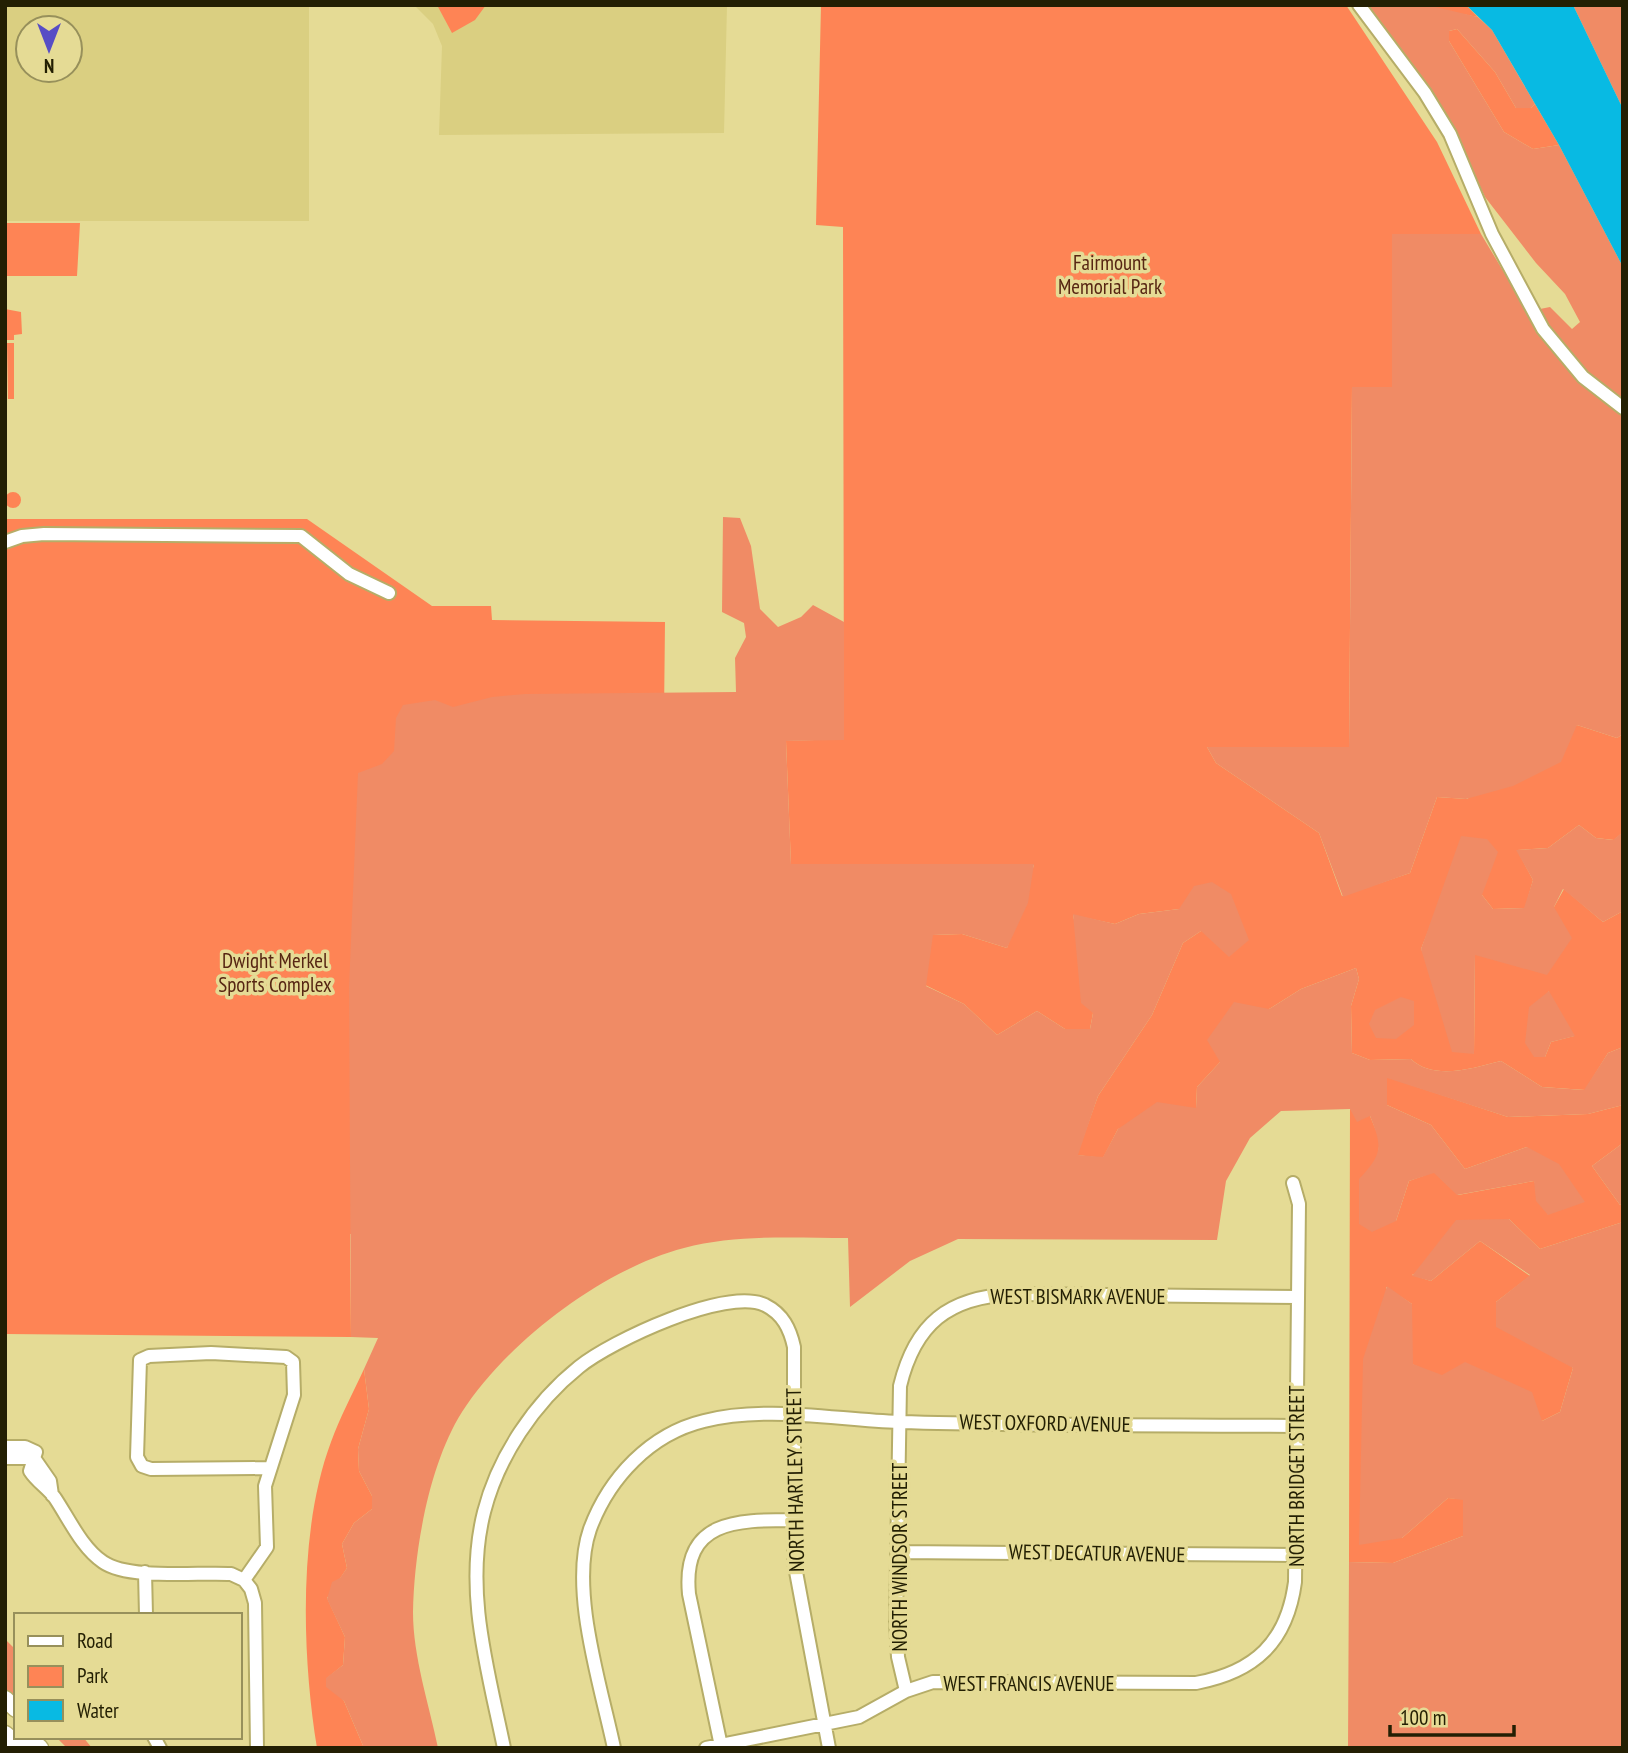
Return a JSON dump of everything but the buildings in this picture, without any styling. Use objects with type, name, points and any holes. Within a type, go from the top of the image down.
[{"type":"main road","points":[[5,1734],[22,1748]]},
{"type":"street","points":[[1359,5],[1425,93],[1450,134],[1492,234],[1543,329],[1583,377],[1623,408]]},
{"type":"street","points":[[5,542],[22,536],[44,534],[301,536],[349,574],[389,593]]},
{"type":"street","name":"NORTH BRIDGET STREET","points":[[1269,1648],[1283,1628],[1292,1606],[1295,1555],[1299,1204],[1293,1183]]},
{"type":"street","name":"WEST BISMARK AVENUE","points":[[899,1422],[900,1387],[906,1360],[921,1334],[939,1315],[961,1303],[986,1295],[1297,1297]]},
{"type":"street","name":"NORTH HARTLEY STREET","points":[[504,1748],[479,1625],[475,1579],[484,1511],[507,1454],[542,1403],[579,1367],[641,1330],[724,1302],[742,1301],[765,1305],[782,1317],[794,1347],[793,1520],[799,1597],[829,1748]]},
{"type":"street","points":[[244,1580],[267,1547],[265,1486],[294,1395],[293,1363],[286,1357],[211,1353],[149,1356],[140,1360],[137,1371],[137,1457],[142,1466],[151,1469],[269,1468]]},
{"type":"street","name":"WEST OXFORD AVENUE","points":[[614,1748],[584,1603],[584,1564],[589,1532],[599,1508],[617,1478],[643,1452],[672,1433],[703,1421],[736,1415],[899,1422],[1296,1426]]},
{"type":"street","name":"NORTH WINDSOR STREET","points":[[899,1422],[898,1657],[906,1691]]},
{"type":"street","points":[[5,1447],[25,1447],[35,1455]]},
{"type":"street","points":[[5,1458],[35,1455]]},
{"type":"street","points":[[35,1455],[30,1471],[41,1487],[52,1494],[79,1535],[104,1563],[120,1570],[231,1574],[244,1580],[251,1588],[255,1603],[257,1748]]},
{"type":"street","points":[[721,1746],[689,1594],[687,1576],[691,1555],[704,1537],[726,1523],[793,1520]]},
{"type":"street","name":"WEST DECATUR AVENUE","points":[[898,1552],[1295,1555]]},
{"type":"street","points":[[145,1572],[146,1613]]},
{"type":"street","name":"WEST FRANCIS AVENUE","points":[[706,1748],[859,1717],[906,1691],[933,1682],[1196,1683],[1223,1678],[1248,1665],[1269,1648]]},
{"type":"shaded area","points":[[5,5],[309,5],[309,221],[5,221]]},
{"type":"shaded area","points":[[414,5],[727,5],[724,133],[439,135],[442,46],[433,24]]},
{"type":"shaded area","points":[[1366,5],[1427,5],[1478,17],[1492,30],[1535,104],[1531,108],[1516,108],[1495,72],[1457,29],[1449,31],[1449,41],[1504,132],[1533,149],[1559,145],[1623,267],[1623,398],[1574,359],[1545,322],[1540,309],[1550,307],[1572,329],[1580,322],[1565,294],[1536,263],[1485,197],[1448,117]]},
{"type":"shaded area","points":[[1573,5],[1623,5],[1623,109]]},
{"type":"shaded area","points":[[1392,234],[1481,234],[1538,329],[1623,413],[1623,734],[1617,738],[1577,725],[1561,762],[1513,786],[1466,799],[1437,797],[1410,873],[1343,897],[1319,833],[1216,763],[1207,747],[1349,747],[1352,387],[1392,387]]},
{"type":"shaded area","points":[[723,517],[740,518],[751,546],[760,609],[778,627],[801,617],[813,605],[844,622],[844,740],[786,741],[791,864],[1034,864],[1028,903],[1007,948],[962,934],[933,935],[926,986],[964,1004],[997,1035],[1037,1011],[1065,1029],[1090,1029],[1093,1013],[1081,1003],[1073,914],[1115,924],[1139,914],[1179,909],[1194,886],[1212,882],[1231,894],[1249,940],[1229,957],[1201,931],[1183,943],[1152,1015],[1098,1096],[1078,1155],[1103,1157],[1118,1129],[1157,1102],[1196,1108],[1197,1087],[1220,1062],[1207,1040],[1234,1002],[1269,1009],[1301,989],[1356,968],[1359,979],[1351,1006],[1352,1053],[1370,1060],[1411,1059],[1420,1066],[1442,1071],[1501,1061],[1542,1087],[1584,1090],[1608,1053],[1623,1047],[1623,1105],[1588,1114],[1508,1117],[1387,1078],[1387,1105],[1431,1125],[1465,1169],[1527,1147],[1559,1164],[1585,1202],[1548,1215],[1536,1201],[1534,1181],[1457,1195],[1434,1173],[1409,1181],[1396,1221],[1372,1232],[1359,1224],[1359,1179],[1376,1157],[1378,1150],[1377,1136],[1370,1116],[1357,1122],[1350,1109],[1281,1111],[1250,1138],[1226,1181],[1217,1240],[958,1239],[910,1261],[850,1307],[848,1238],[766,1238],[704,1244],[653,1258],[621,1273],[560,1312],[504,1360],[481,1386],[450,1433],[432,1482],[420,1536],[413,1612],[419,1663],[438,1748],[364,1748],[344,1701],[326,1687],[326,1678],[343,1665],[345,1637],[327,1599],[332,1582],[340,1578],[347,1568],[342,1544],[354,1523],[372,1509],[372,1496],[359,1471],[358,1449],[369,1409],[364,1369],[378,1338],[351,1337],[349,987],[358,773],[382,764],[394,751],[396,718],[403,705],[435,700],[453,707],[492,697],[525,694],[736,692],[735,658],[746,637],[744,623],[722,612]]},
{"type":"shaded area","points":[[1579,825],[1596,838],[1613,840],[1623,832],[1623,911],[1603,922],[1563,889],[1554,907],[1572,938],[1547,975],[1475,955],[1474,1054],[1452,1052],[1421,949],[1461,836],[1487,839],[1498,852],[1482,895],[1493,909],[1524,908],[1533,880],[1516,850],[1548,848]]},
{"type":"shaded area","points":[[1549,991],[1575,1036],[1551,1042],[1545,1057],[1534,1057],[1525,1043],[1529,1007]]},
{"type":"shaded area","points":[[1401,997],[1414,1001],[1414,1025],[1396,1039],[1376,1038],[1369,1024],[1375,1010]]},
{"type":"shaded area","points":[[1623,1143],[1623,1203],[1620,1205],[1592,1166]]},
{"type":"shaded area","points":[[1509,1219],[1540,1249],[1623,1222],[1623,1748],[1348,1748],[1349,1562],[1393,1563],[1463,1536],[1463,1500],[1448,1498],[1402,1538],[1359,1545],[1363,1359],[1387,1286],[1412,1304],[1413,1364],[1442,1375],[1465,1362],[1532,1392],[1542,1421],[1560,1412],[1573,1368],[1496,1327],[1496,1302],[1530,1275],[1480,1241],[1431,1281],[1412,1276],[1456,1220]]},
{"type":"shaded area","points":[[5,1639],[14,1648],[14,1698],[5,1691]]},
{"type":"shaded area","points":[[58,1739],[85,1739],[92,1748],[67,1748]]},
{"type":"green space","points":[[437,5],[486,5],[475,20],[452,33]]},
{"type":"green space","name":"Fairmount Memorial Park","points":[[821,5],[1346,5],[1437,142],[1481,234],[1392,235],[1392,387],[1352,387],[1349,748],[1207,747],[1216,763],[1319,833],[1342,896],[1410,873],[1437,797],[1467,799],[1577,725],[1617,738],[1623,734],[1623,832],[1614,840],[1596,838],[1579,825],[1548,848],[1517,850],[1533,880],[1525,908],[1493,909],[1482,895],[1441,898],[1421,949],[1474,1054],[1475,954],[1554,907],[1564,889],[1603,922],[1623,911],[1623,1047],[1608,1053],[1585,1090],[1542,1087],[1501,1061],[1442,1071],[1420,1066],[1411,1059],[1370,1060],[1352,1053],[1351,1006],[1359,979],[1356,968],[1301,989],[1269,1009],[1197,1087],[1196,1109],[1118,1129],[1103,1158],[1077,1155],[1098,1096],[1152,1015],[1183,943],[1201,931],[1179,909],[1139,914],[1115,924],[1073,915],[1093,1013],[1090,1029],[1065,1029],[1037,1011],[997,1035],[964,1004],[925,985],[932,935],[962,934],[1007,948],[1034,865],[791,864],[786,741],[844,739],[843,227],[816,225]],"holes":[[[1548,991],[1574,1036],[1551,1042],[1545,1057]]]},
{"type":"green space","points":[[1427,5],[1466,5],[1478,17],[1430,8]]},
{"type":"green space","points":[[1457,29],[1495,72],[1516,108],[1531,108],[1535,104],[1559,145],[1533,149],[1504,132],[1449,41],[1449,31]]},
{"type":"green space","points":[[5,223],[80,223],[77,276],[5,276]]},
{"type":"green space","points":[[5,309],[21,312],[22,334],[14,335],[14,340],[5,340]]},
{"type":"green space","points":[[7,343],[14,343],[14,399],[8,399]]},
{"type":"green space","points":[[13,492],[21,500],[13,508],[5,500]]},
{"type":"green space","name":"Dwight Merkel Sports Complex","points":[[5,519],[307,519],[432,606],[491,606],[492,620],[665,622],[664,715],[549,1233],[350,1234],[351,1337],[5,1334]]},
{"type":"green space","points":[[1387,1077],[1508,1117],[1588,1114],[1623,1105],[1623,1143],[1592,1166],[1620,1205],[1623,1203],[1623,1222],[1540,1249],[1509,1219],[1412,1275],[1431,1281],[1480,1241],[1530,1276],[1496,1302],[1573,1368],[1560,1412],[1542,1421],[1412,1364],[1412,1304],[1386,1287],[1402,1538],[1448,1498],[1463,1499],[1463,1536],[1393,1563],[1349,1562],[1350,1109],[1370,1116],[1380,1140],[1377,1160],[1396,1221],[1409,1181],[1434,1172],[1458,1195],[1534,1181],[1548,1215],[1527,1147],[1465,1169],[1431,1125],[1387,1105]]},
{"type":"green space","points":[[364,1369],[369,1409],[358,1449],[359,1471],[372,1496],[372,1509],[354,1523],[342,1544],[347,1568],[327,1598],[345,1637],[343,1665],[327,1678],[344,1701],[364,1748],[317,1748],[306,1634],[308,1553],[320,1477],[342,1414]]},
{"type":"water","points":[[1466,5],[1573,5],[1623,109],[1623,267],[1559,145],[1492,30]]}]
